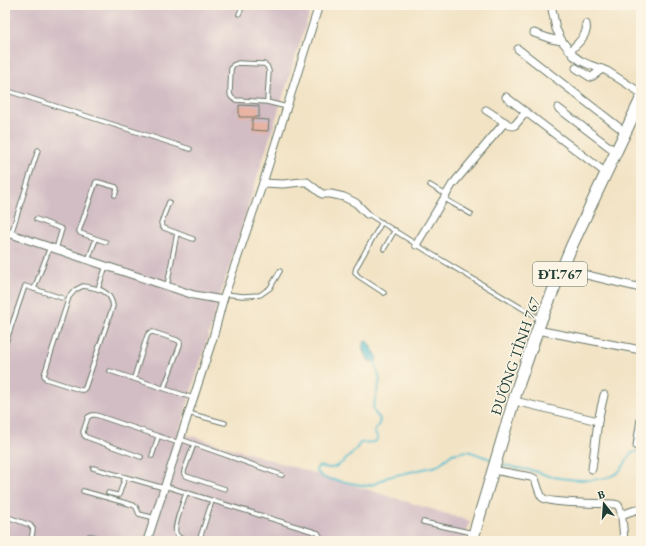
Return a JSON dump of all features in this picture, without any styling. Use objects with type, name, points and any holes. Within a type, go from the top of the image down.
[{"type":"main road","name":"ĐƯỜNG TỈNH 767","points":[[473,537],[519,384],[539,325],[572,245],[626,132],[637,117],[641,99]]},
{"type":"street","points":[[147,541],[213,338],[224,297],[263,183],[319,5]]},
{"type":"street","points":[[548,5],[551,6],[556,29],[562,41],[574,56],[581,61],[607,71],[641,93]]},
{"type":"street","points":[[570,51],[578,44],[584,34],[586,24]]},
{"type":"street","points":[[534,33],[551,40],[562,41]]},
{"type":"street","points":[[518,49],[626,132]]},
{"type":"street","points":[[576,68],[590,77],[602,69]]},
{"type":"street","points":[[506,97],[606,173]]},
{"type":"street","points":[[558,108],[616,152]]},
{"type":"street","points":[[486,110],[513,126],[526,112]]},
{"type":"street","points":[[416,245],[444,197],[505,122]]},
{"type":"street","points":[[263,183],[283,184],[307,182],[322,194],[331,194],[344,197],[356,203],[367,214]]},
{"type":"street","points":[[8,233],[194,295],[224,297]]},
{"type":"street","points":[[562,269],[641,288]]},
{"type":"street","points":[[539,325],[641,350]]},
{"type":"street","points":[[592,469],[598,421],[604,395]]},
{"type":"street","points":[[515,401],[598,421]]},
{"type":"street","points":[[637,446],[641,419]]},
{"type":"street","points":[[495,464],[535,479],[542,498],[546,500],[618,505],[620,508],[624,541]]},
{"type":"street","points":[[621,515],[641,508]]},
{"type":"lane","points":[[240,14],[243,5]]},
{"type":"lane","points":[[267,102],[269,71],[267,66],[264,64],[238,63],[233,65],[231,69],[231,97],[236,100],[267,102],[287,107]]},
{"type":"lane","points":[[5,90],[190,149]]},
{"type":"lane","points":[[8,233],[38,150]]},
{"type":"lane","points":[[106,242],[80,233],[79,231],[95,184],[98,182],[116,187],[117,189],[115,195]]},
{"type":"lane","points":[[430,185],[444,197],[471,214]]},
{"type":"lane","points":[[169,202],[161,223],[162,226],[193,239]]},
{"type":"lane","points":[[367,214],[382,222],[539,325]]},
{"type":"lane","points":[[34,289],[62,229],[36,219]]},
{"type":"lane","points":[[382,222],[355,272],[358,276],[384,294]]},
{"type":"lane","points":[[384,249],[394,230]]},
{"type":"lane","points":[[167,286],[177,233]]},
{"type":"lane","points":[[88,260],[96,239]]},
{"type":"lane","points":[[98,289],[106,266]]},
{"type":"lane","points":[[224,297],[260,295],[270,288],[280,271]]},
{"type":"lane","points":[[5,345],[24,287],[26,286],[62,298]]},
{"type":"lane","points":[[83,286],[98,289],[110,297],[113,306],[85,388],[80,390],[46,379],[44,375],[69,297],[75,290],[83,286]]},
{"type":"lane","points":[[134,378],[149,333],[153,332],[177,340],[180,342],[180,345],[164,388]]},
{"type":"lane","points":[[110,370],[193,398]]},
{"type":"lane","points":[[188,412],[225,423]]},
{"type":"lane","points":[[141,457],[86,437],[83,432],[88,417],[96,415],[158,437],[194,444],[282,475]]},
{"type":"lane","points":[[152,456],[158,437]]},
{"type":"lane","points":[[194,444],[184,474],[225,489]]},
{"type":"lane","points":[[93,468],[186,492],[318,533],[320,536],[320,541]]},
{"type":"lane","points":[[108,493],[119,494],[125,477]]},
{"type":"lane","points":[[82,491],[133,505],[136,507],[139,514],[155,518]]},
{"type":"lane","points":[[186,492],[176,526],[176,533],[179,538],[189,541]]},
{"type":"lane","points":[[199,541],[212,501]]},
{"type":"lane","points":[[5,516],[30,525],[33,529],[31,541]]},
{"type":"lane","points":[[423,522],[473,537]]},
{"type":"lane","points":[[86,541],[89,536],[107,541]]},
{"type":"shaded area","points":[[5,5],[312,5],[238,238],[179,432],[470,521],[464,541],[5,541]]},
{"type":"water","points":[[367,341],[377,356],[377,360],[375,362],[369,361],[364,352],[363,344]]},
{"type":"building","points":[[239,105],[259,106],[259,117],[239,117]]},
{"type":"building","points":[[252,119],[269,120],[268,131],[252,130]]},
{"type":"waterway","points":[[375,362],[380,380],[373,408],[380,419],[378,427],[374,432],[378,438],[375,442],[360,443],[347,458],[335,467],[329,468],[318,466],[316,471],[324,478],[366,486],[388,477],[437,466],[452,454],[468,451],[493,460]]},
{"type":"waterway","points":[[498,463],[548,476],[592,480],[601,479],[616,474],[623,467],[630,454],[641,450]]}]
